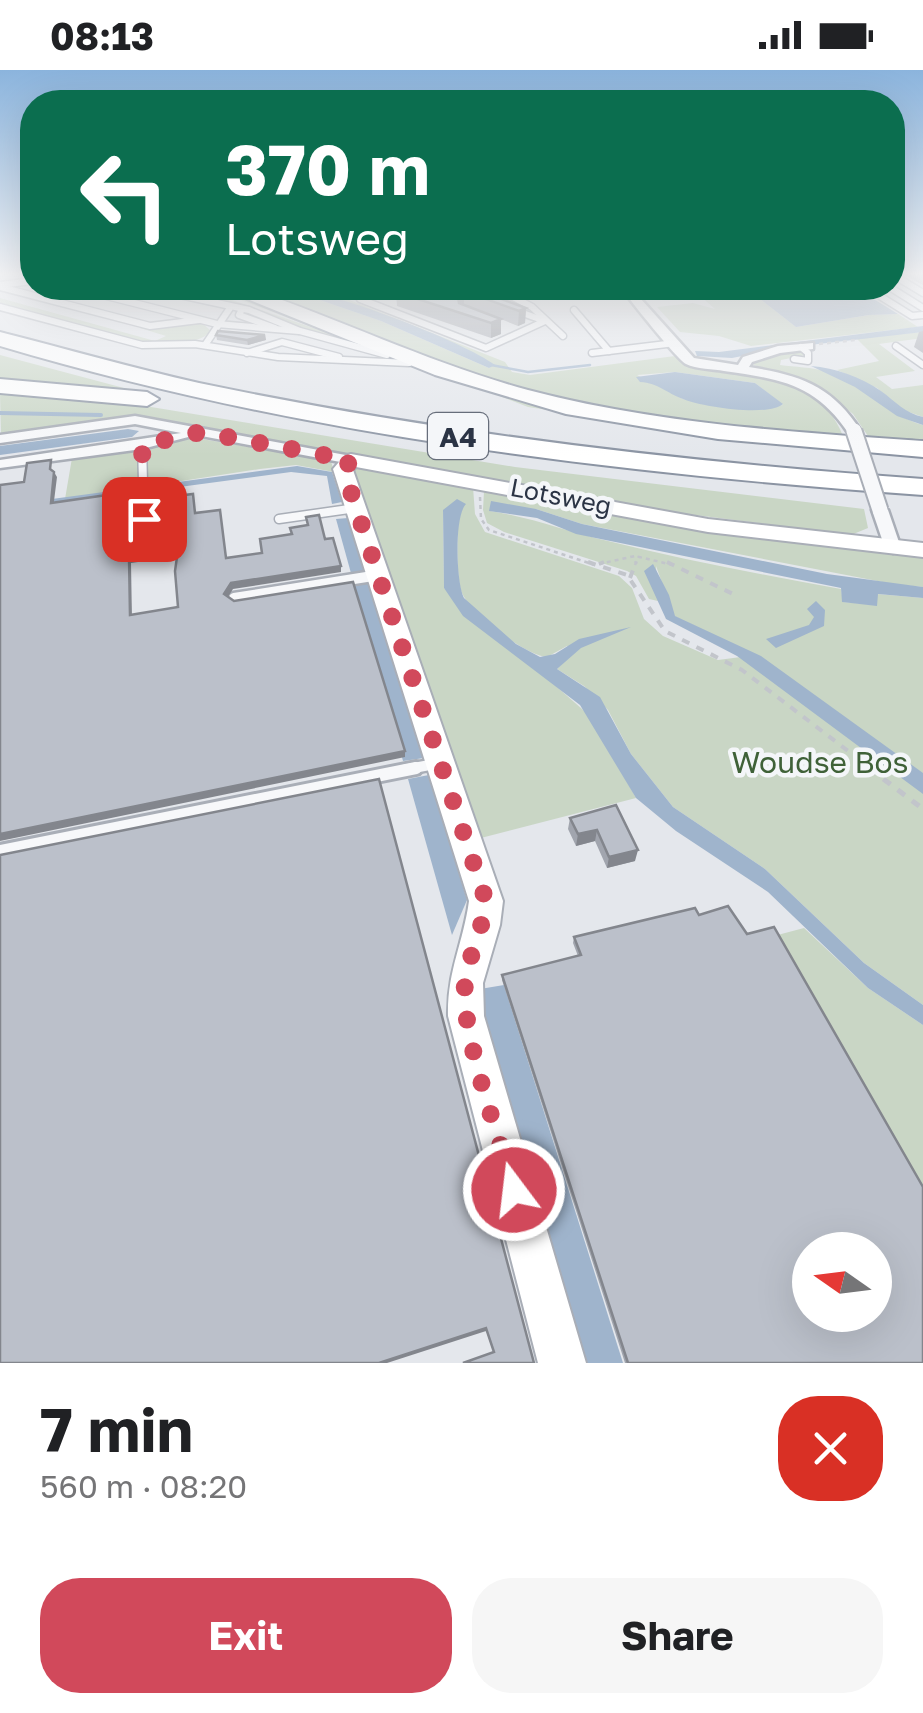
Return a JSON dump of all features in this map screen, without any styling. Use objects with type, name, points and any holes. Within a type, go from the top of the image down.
[{"type":"highway","name":"A4","points":[[56,334],[338,397],[630,440],[923,466]]},
{"type":"highway","name":"A4","points":[[338,334],[546,402],[674,425],[852,437],[923,450]]},
{"type":"highway","name":"A4","points":[[0,339],[194,389],[494,442],[789,476],[923,487]]},
{"type":"highway","name":"A4","points":[[0,352],[313,430]]},
{"type":"highway","name":"A4","points":[[409,363],[518,406],[577,420],[805,444],[852,437]]},
{"type":"highway","name":"A4","points":[[0,386],[116,395],[313,430],[600,473],[923,504]]},
{"type":"street","points":[[668,334],[690,362],[785,377],[823,395],[846,416],[893,548]]},
{"type":"street","points":[[743,368],[746,360],[801,351]]},
{"type":"street","name":"Lotsweg","points":[[0,439],[135,420],[620,508],[923,550]]},
{"type":"street","name":"Lotsweg","points":[[0,464],[142,445],[201,432]]},
{"type":"street","points":[[351,460],[344,469],[486,901],[484,925],[465,983],[466,1016],[562,1363]]},
{"type":"lane","name":"A4","points":[[103,334],[142,345],[205,345],[244,354],[409,363]]},
{"type":"lane","points":[[205,345],[214,334]]},
{"type":"lane","name":"A4","points":[[311,334],[409,363]]},
{"type":"lane","points":[[451,334],[486,348],[515,334]]},
{"type":"lane","points":[[595,334],[609,351]]},
{"type":"lane","name":"A4","points":[[244,354],[268,341],[297,343],[354,362]]},
{"type":"lane","points":[[592,353],[675,343]]},
{"type":"lane","points":[[896,346],[923,365]]},
{"type":"lane","points":[[142,445],[144,519]]},
{"type":"lane","points":[[444,488],[473,480]]},
{"type":"lane","points":[[279,519],[356,508]]},
{"type":"lane","points":[[234,598],[377,575]]},
{"type":"lane","points":[[0,851],[441,763]]},
{"type":"path","points":[[801,351],[856,340]]},
{"type":"path","points":[[473,480],[481,519],[489,530],[630,578],[665,631],[742,670],[923,809]]},
{"type":"path","points":[[598,564],[639,556],[665,559],[733,594]]},
{"type":"path","points":[[630,578],[639,556]]},
{"type":"green space","points":[[131,334],[155,341],[166,336],[161,334],[205,334],[195,340],[171,343],[142,341],[110,335]]},
{"type":"green space","points":[[319,334],[346,334],[459,377],[654,426],[528,407],[411,361]]},
{"type":"green space","points":[[360,334],[412,334],[489,368],[494,365],[428,334],[436,334],[505,362],[512,372],[530,375],[675,356],[698,366],[759,373],[790,384],[818,401],[839,426],[845,442],[665,423],[493,385]],"holes":[[[675,372],[755,383],[783,405],[745,410],[683,399],[637,375]]]},
{"type":"green space","points":[[703,334],[853,334],[751,346]]},
{"type":"green space","points":[[923,334],[923,338],[879,344],[915,371],[876,377],[892,389],[923,385],[923,417],[903,410],[877,388],[837,370],[879,361],[856,338]]},
{"type":"green space","points":[[798,350],[806,355],[781,360],[780,365],[840,377],[923,425],[923,443],[870,439],[853,414],[823,390],[746,362],[778,351]]},
{"type":"green space","points":[[0,355],[154,396],[0,385]]},
{"type":"green space","points":[[0,393],[139,405],[515,467],[864,509],[868,528],[851,535],[617,505],[142,418],[1,435]]},
{"type":"green space","points":[[196,438],[331,461],[334,472],[296,465],[65,499],[72,458]]},
{"type":"green space","name":"Woudse Bos","points":[[358,466],[473,487],[475,514],[485,532],[619,576],[632,588],[644,619],[663,636],[718,660],[756,655],[674,616],[656,566],[658,601],[649,599],[636,576],[627,571],[487,523],[484,491],[859,551],[923,555],[923,587],[582,524],[536,509],[490,511],[666,555],[841,589],[843,602],[877,605],[877,594],[923,598],[923,1005],[864,963],[765,869],[673,807],[631,754],[608,710],[584,686],[557,669],[575,651],[567,646],[547,657],[537,655],[476,612],[460,586],[461,509],[443,510],[444,588],[590,716],[636,798],[477,839],[352,474]]},
{"type":"green space","points":[[804,928],[868,988],[923,1025],[923,1207],[770,937]]},
{"type":"water","points":[[412,334],[434,334],[455,343],[495,365],[489,368]]},
{"type":"water","points":[[858,334],[903,334],[732,358],[697,356],[695,351],[719,352]]},
{"type":"water","points":[[811,366],[865,381],[906,410],[923,417],[923,425],[897,416],[855,387]]},
{"type":"water","points":[[675,372],[755,383],[783,404],[764,410],[705,405],[640,382],[636,377]]},
{"type":"water","points":[[128,429],[139,431],[132,437],[0,455],[0,446]]},
{"type":"water","points":[[297,466],[332,472],[342,502],[332,504],[327,476],[291,472],[0,511],[0,506]]},
{"type":"water","points":[[457,499],[466,504],[458,550],[464,598],[516,644],[540,657],[555,654],[579,639],[631,627],[581,648],[557,669],[600,697],[631,754],[673,807],[765,869],[864,963],[923,1005],[923,1025],[868,988],[768,892],[676,831],[636,798],[580,705],[463,616],[444,588],[443,510]]},
{"type":"water","points":[[491,501],[536,509],[582,524],[827,574],[923,587],[923,598],[878,594],[877,606],[842,602],[841,588],[576,534],[537,518],[489,511]]},
{"type":"water","points":[[348,518],[424,758],[403,761],[336,519]]},
{"type":"water","points":[[653,564],[675,616],[761,656],[923,773],[923,794],[737,656],[666,619],[644,571]]},
{"type":"water","points":[[816,601],[825,610],[824,626],[776,648],[766,639],[809,625],[814,617],[807,609]]},
{"type":"water","points":[[429,775],[467,900],[452,935],[408,779]]},
{"type":"water","points":[[504,985],[623,1363],[587,1363],[478,995],[480,989]]},
{"type":"building","points":[[257,334],[265,335],[247,340],[216,335]]},
{"type":"building","points":[[51,460],[51,503],[128,492],[128,513],[135,512],[141,521],[148,518],[150,510],[160,509],[160,498],[193,494],[195,513],[220,510],[226,558],[262,553],[260,539],[292,534],[290,528],[308,525],[306,517],[319,515],[325,539],[333,538],[341,566],[231,583],[224,594],[234,601],[353,582],[405,751],[0,834],[0,485],[24,482],[27,463]],"holes":[[[178,550],[178,607],[130,615],[129,557]]]},
{"type":"building","points":[[379,779],[534,1363],[463,1363],[494,1352],[486,1328],[379,1363],[0,1363],[0,855]]},
{"type":"building","points":[[616,805],[638,850],[609,857],[597,830],[578,834],[570,818]]},
{"type":"building","points":[[728,906],[747,934],[774,927],[923,1187],[923,1363],[628,1363],[502,975],[581,955],[574,937],[695,908],[699,915]]},
{"type":"waterway","points":[[491,365],[528,372],[590,365]]},
{"type":"waterway","points":[[0,413],[101,415]]},
{"type":"route","points":[[144,519],[142,445],[201,432],[351,460],[344,469],[350,489],[486,901],[484,925],[465,983],[466,1016],[514,1190]]}]
